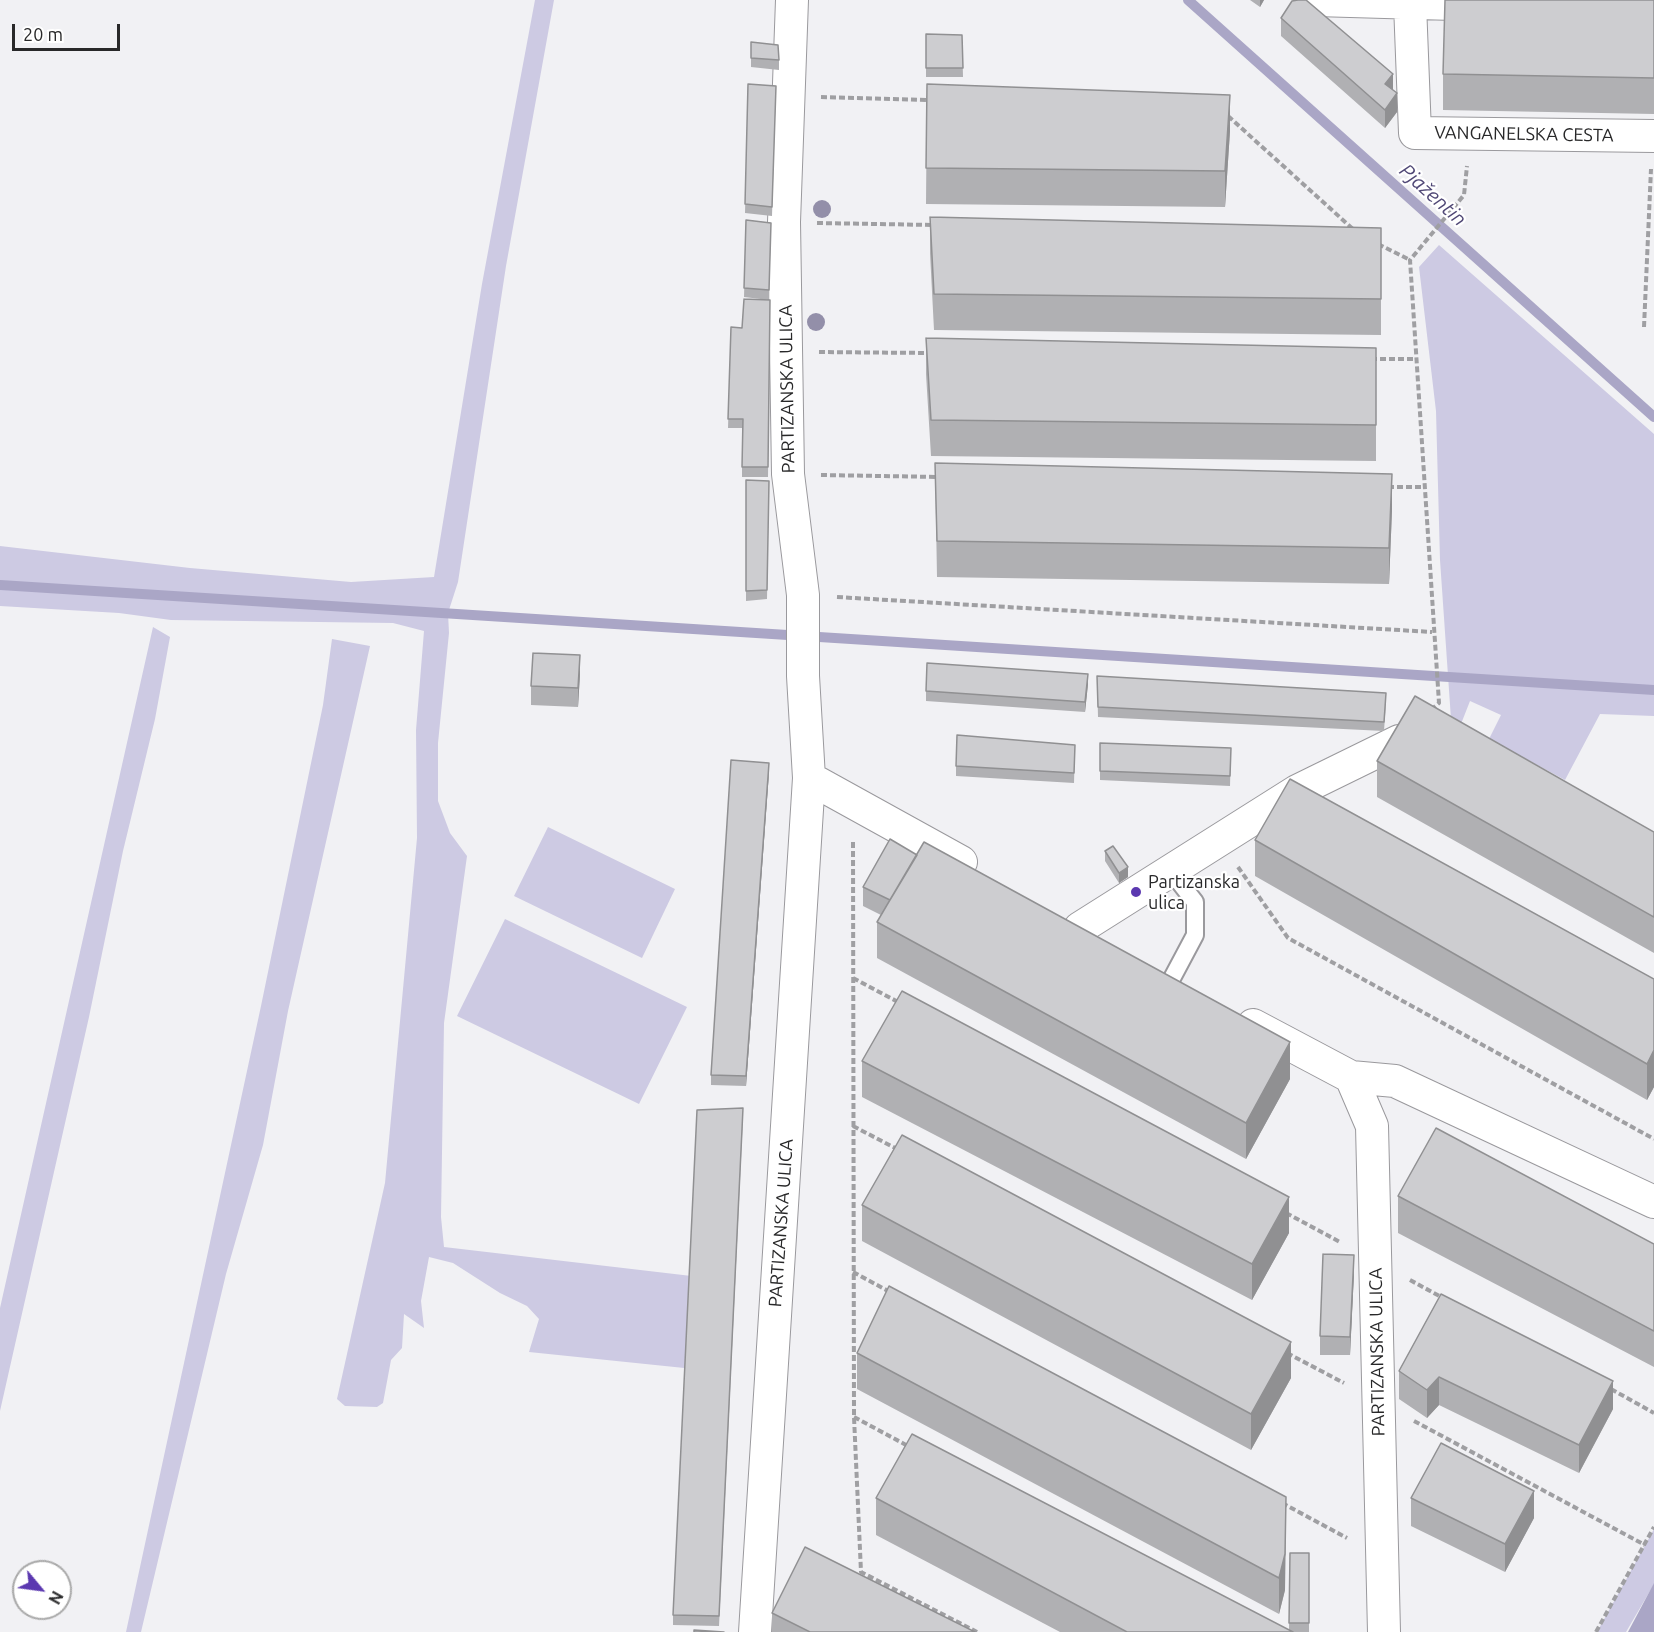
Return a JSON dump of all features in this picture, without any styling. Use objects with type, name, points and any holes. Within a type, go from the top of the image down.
[{"type":"street","name":"PARTIZANSKA ULICA","points":[[755,1632],[809,778],[803,676],[803,595],[788,474],[785,351],[786,97],[792,0]]},
{"type":"street","points":[[1316,0],[1514,6]]},
{"type":"street","name":"VANGANELSKA CESTA","points":[[1410,4],[1415,133],[1653,136]]},
{"type":"street","points":[[1110,946],[1070,922],[1170,870],[1297,791],[1399,741]]},
{"type":"street","points":[[809,778],[987,876]]},
{"type":"street","points":[[1160,976],[1200,998]]},
{"type":"street","points":[[1231,1013],[1352,1077],[1395,1081],[1654,1202]]},
{"type":"street","name":"PARTIZANSKA ULICA","points":[[1352,1077],[1372,1126],[1384,1632]]},
{"type":"lane","points":[[1160,976],[1194,935],[1195,902],[1170,870]]},
{"type":"path","points":[[786,97],[942,100]]},
{"type":"path","points":[[1224,113],[1359,234],[1347,234]]},
{"type":"path","points":[[1644,327],[1653,136]]},
{"type":"path","points":[[1439,703],[1436,646],[1432,632],[1426,488],[1410,260],[1464,195]]},
{"type":"path","points":[[784,222],[940,225]]},
{"type":"path","points":[[1369,239],[1410,260]]},
{"type":"path","points":[[785,351],[940,353]]},
{"type":"path","points":[[1369,359],[1416,359]]},
{"type":"path","points":[[788,474],[942,477]]},
{"type":"path","points":[[1379,486],[1426,488]]},
{"type":"path","points":[[803,595],[1432,632]]},
{"type":"path","points":[[872,814],[853,834],[854,1417],[861,1572],[977,1632]]},
{"type":"path","points":[[1218,840],[1288,938],[1654,1139]]},
{"type":"path","points":[[853,978],[905,1006]]},
{"type":"path","points":[[853,1126],[906,1153]]},
{"type":"path","points":[[1281,1210],[1447,1300]]},
{"type":"path","points":[[853,1272],[895,1295]]},
{"type":"path","points":[[1284,1352],[1645,1545]]},
{"type":"path","points":[[1602,1385],[1654,1413]]},
{"type":"path","points":[[854,1417],[917,1451]]},
{"type":"path","points":[[1278,1501],[1382,1557]]},
{"type":"path","points":[[1596,1632],[1654,1527]]},
{"type":"shaded area","points":[[535,0],[554,0],[506,266],[458,582],[448,613],[449,633],[438,743],[438,801],[450,833],[467,856],[444,1023],[441,1217],[444,1247],[700,1277],[694,1369],[529,1352],[539,1319],[527,1306],[500,1293],[453,1263],[429,1257],[421,1301],[424,1328],[404,1314],[402,1348],[391,1360],[383,1403],[377,1407],[345,1406],[337,1399],[385,1183],[417,838],[416,730],[424,631],[393,623],[171,620],[119,613],[0,606],[0,546],[190,568],[351,582],[434,577],[482,284]]},
{"type":"shaded area","points":[[1439,245],[1654,434],[1654,716],[1600,714],[1565,780],[1489,739],[1501,715],[1470,701],[1461,724],[1451,719],[1440,560],[1436,411],[1419,267]]},
{"type":"shaded area","points":[[153,627],[170,637],[155,719],[123,851],[89,1017],[0,1411],[0,1308]]},
{"type":"shaded area","points":[[332,639],[370,646],[288,1011],[263,1145],[226,1274],[141,1632],[126,1632],[261,1006],[323,705]]},
{"type":"shaded area","points":[[548,827],[675,889],[642,958],[514,896]]},
{"type":"shaded area","points":[[505,919],[687,1007],[639,1104],[457,1016]]},
{"type":"shaded area","points":[[1654,1529],[1654,1584],[1626,1632],[1597,1632]]},
{"type":"shaded area","points":[[1654,1583],[1654,1632],[1628,1632]]},
{"type":"building","points":[[1306,0],[1393,74],[1385,84],[1397,93],[1385,110],[1281,18],[1292,1]]},
{"type":"building","points":[[1445,0],[1654,0],[1654,78],[1443,74]]},
{"type":"building","points":[[926,34],[962,35],[963,68],[926,68]]},
{"type":"building","points":[[751,42],[778,45],[779,60],[751,58]]},
{"type":"building","points":[[748,84],[776,86],[772,207],[745,204]]},
{"type":"building","points":[[927,84],[1230,95],[1225,171],[926,168]]},
{"type":"building","points":[[930,217],[1381,228],[1381,299],[934,294]]},
{"type":"building","points":[[746,220],[771,223],[769,290],[744,288]]},
{"type":"building","points":[[744,299],[770,300],[768,467],[742,467],[743,419],[728,419],[731,327],[742,328]]},
{"type":"building","points":[[926,338],[1376,348],[1376,425],[931,420]]},
{"type":"building","points":[[935,463],[1392,474],[1389,548],[937,541]]},
{"type":"building","points":[[746,480],[769,481],[767,590],[746,591]]},
{"type":"building","points":[[533,653],[580,655],[578,688],[531,686]]},
{"type":"building","points":[[927,663],[1088,674],[1085,702],[926,691]]},
{"type":"building","points":[[1097,676],[1386,693],[1384,722],[1098,707]]},
{"type":"building","points":[[1415,696],[1654,832],[1654,917],[1377,761]]},
{"type":"building","points":[[957,735],[1075,745],[1074,773],[956,766]]},
{"type":"building","points":[[1100,743],[1231,748],[1230,776],[1100,771]]},
{"type":"building","points":[[731,760],[769,763],[746,1076],[711,1075]]},
{"type":"building","points":[[1290,779],[1654,979],[1654,1050],[1647,1064],[1255,840]]},
{"type":"building","points":[[890,839],[917,855],[890,900],[863,887]]},
{"type":"building","points":[[924,842],[1290,1042],[1246,1123],[877,922]]},
{"type":"building","points":[[1113,846],[1128,867],[1119,873],[1105,851]]},
{"type":"building","points":[[902,991],[1289,1197],[1252,1264],[862,1061]]},
{"type":"building","points":[[743,1108],[719,1616],[673,1615],[697,1110]]},
{"type":"building","points":[[1436,1128],[1654,1244],[1654,1331],[1398,1196]]},
{"type":"building","points":[[902,1135],[1291,1342],[1251,1414],[862,1205]]},
{"type":"building","points":[[1323,1254],[1354,1255],[1350,1337],[1320,1336]]},
{"type":"building","points":[[889,1286],[1286,1497],[1285,1554],[1279,1578],[857,1353]]},
{"type":"building","points":[[1441,1294],[1613,1381],[1579,1445],[1439,1377],[1427,1390],[1399,1371]]},
{"type":"building","points":[[912,1434],[1293,1632],[1127,1632],[876,1498]]},
{"type":"building","points":[[1441,1443],[1534,1491],[1505,1544],[1411,1498]]},
{"type":"building","points":[[805,1547],[975,1632],[810,1632],[772,1613]]},
{"type":"building","points":[[1290,1553],[1309,1553],[1309,1623],[1289,1623]]},
{"type":"building","points":[[694,1630],[724,1632],[694,1632]]},
{"type":"waterway","name":"Pjažentin","points":[[1188,0],[1654,417]]},
{"type":"waterway","points":[[0,585],[1654,690]]},
{"type":"place","name":"Partizanska ulica","points":[[1136,892]]}]
